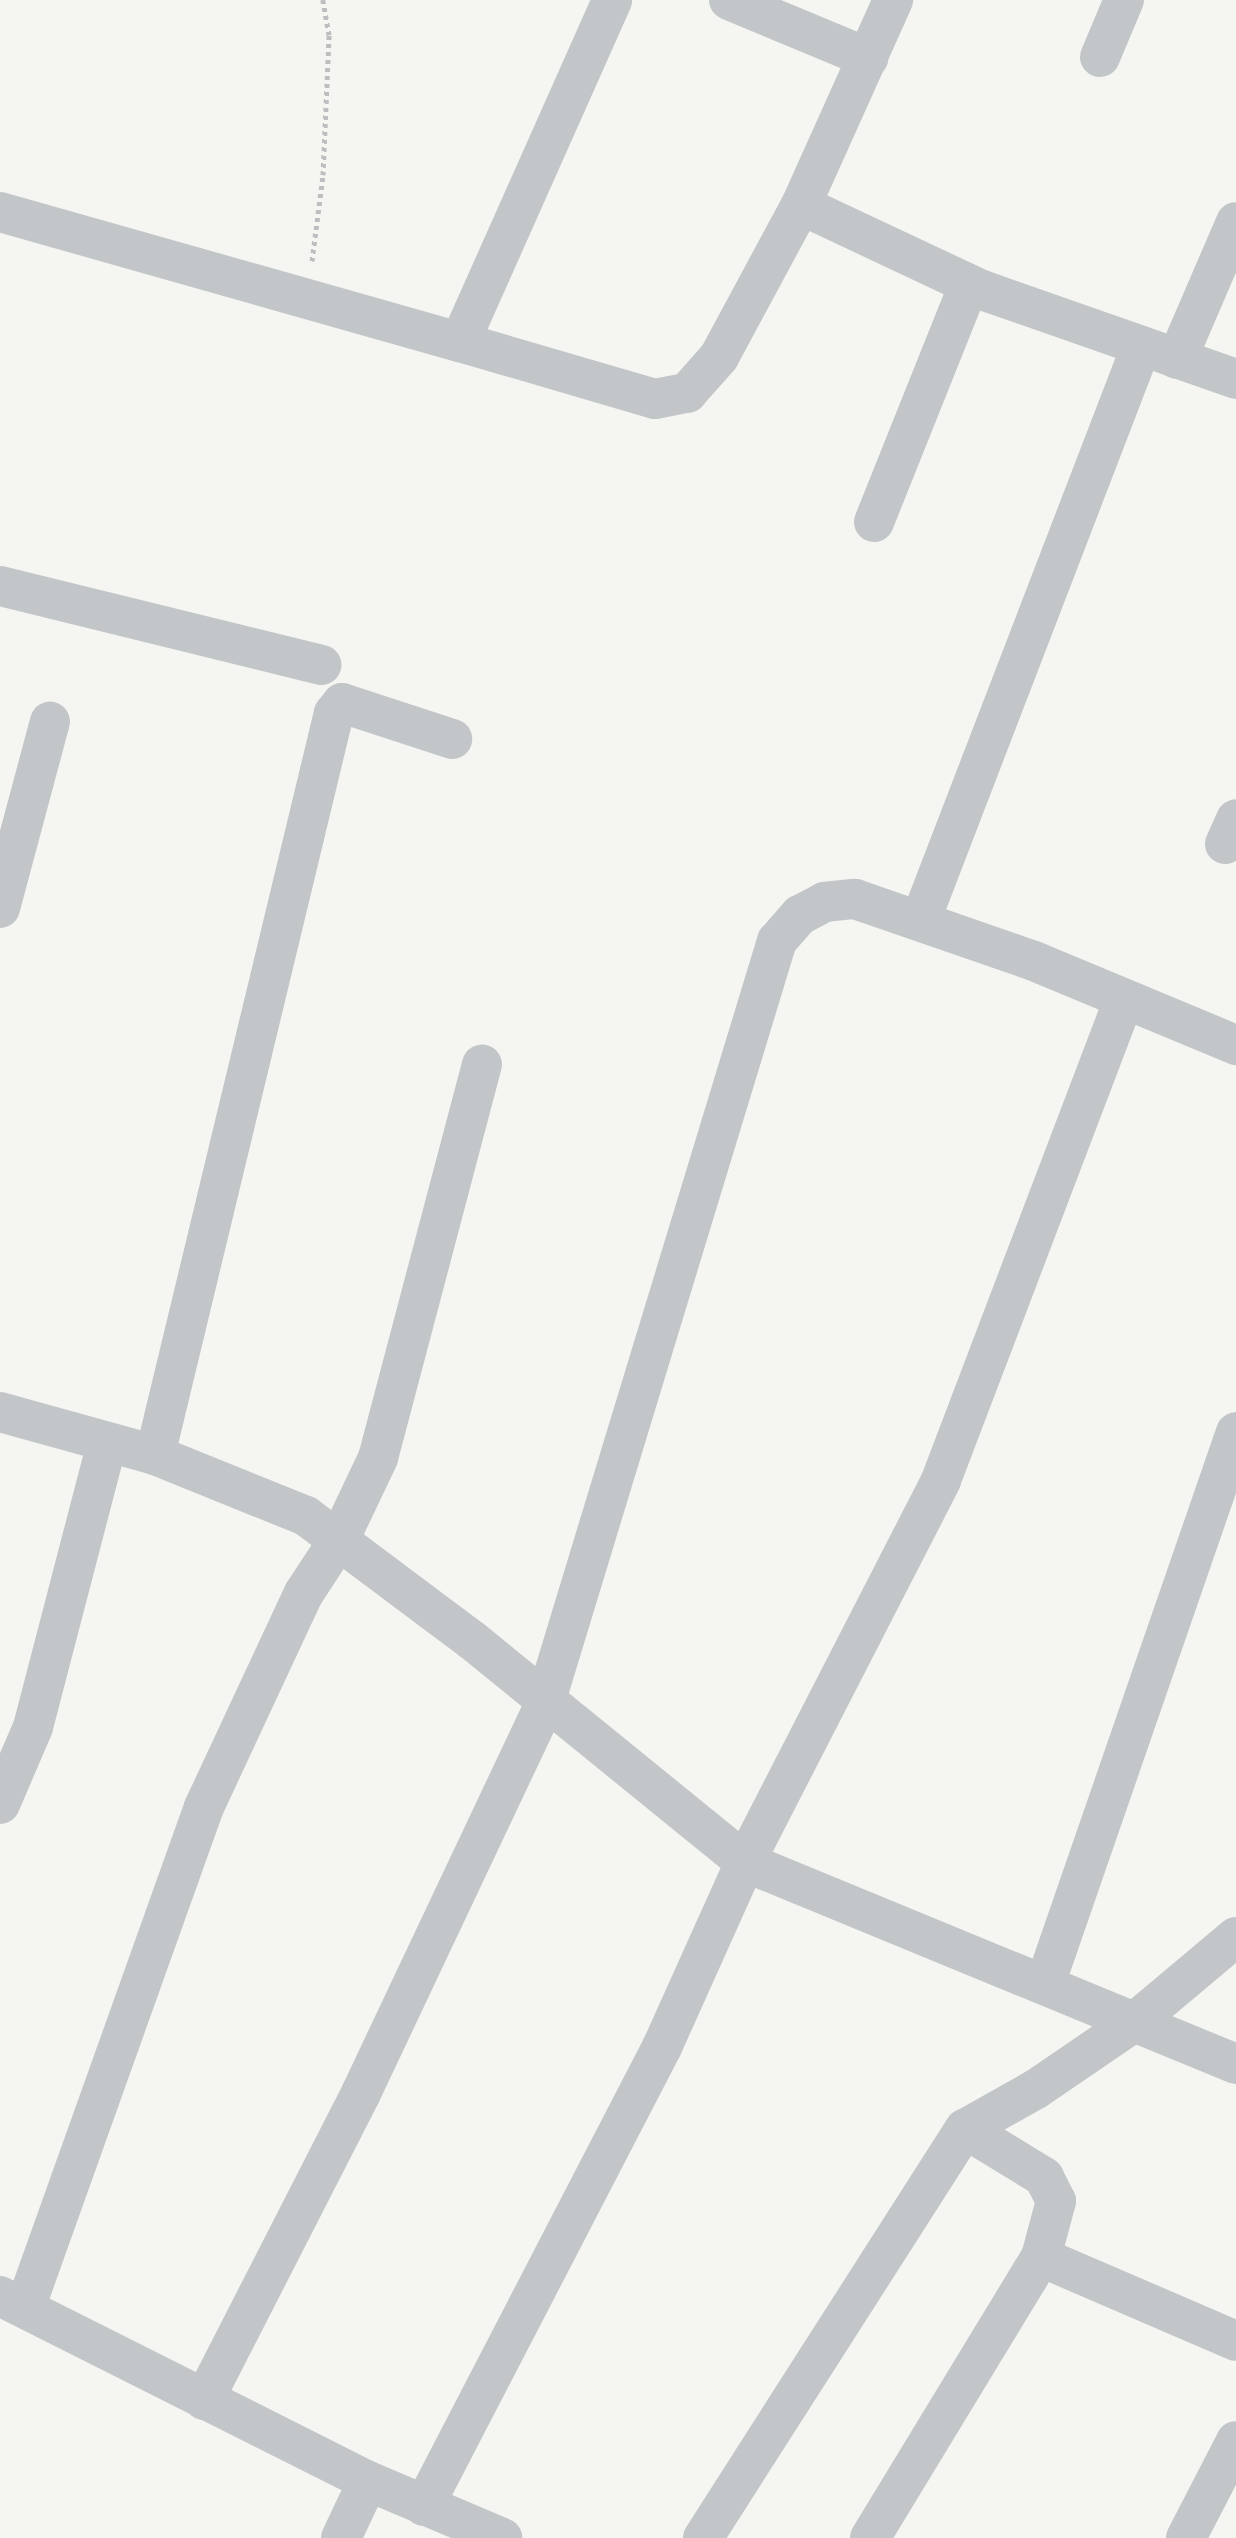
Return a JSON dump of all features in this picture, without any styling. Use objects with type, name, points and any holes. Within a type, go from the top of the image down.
[{"type":"street","points":[[460,342],[612,0]]},
{"type":"street","points":[[729,0],[868,58]]},
{"type":"street","points":[[0,212],[655,399],[687,393],[719,357],[801,205],[893,0]]},
{"type":"street","points":[[1100,57],[1124,0]]},
{"type":"street","points":[[801,205],[969,284],[1236,379]]},
{"type":"street","points":[[921,919],[1159,353],[1236,222]]},
{"type":"street","points":[[874,522],[969,284]]},
{"type":"street","points":[[0,586],[321,665]]},
{"type":"street","points":[[155,1455],[334,713],[342,703],[452,739]]},
{"type":"street","points":[[0,908],[50,722]]},
{"type":"street","points":[[204,2400],[361,2093],[545,1703],[777,941],[800,915],[824,902],[855,899],[921,919],[1236,1045]]},
{"type":"street","points":[[424,2506],[662,2047],[745,1862],[941,1480],[1123,1002]]},
{"type":"street","points":[[482,1064],[378,1458],[340,1538],[304,1593],[204,1807],[13,2302],[368,2481],[502,2538]]},
{"type":"street","points":[[0,1412],[155,1455],[306,1516],[340,1538],[745,1862],[1137,2020],[1236,2064]]},
{"type":"street","points":[[1045,1984],[1236,1432]]},
{"type":"street","points":[[0,1804],[33,1727],[107,1443]]},
{"type":"street","points":[[703,2538],[965,2129],[1036,2089],[1137,2020],[1236,1937]]},
{"type":"street","points":[[870,2538],[1041,2257],[1056,2201],[1052,2188],[1034,2170],[965,2129]]},
{"type":"street","points":[[1041,2257],[1236,2341]]},
{"type":"street","points":[[1186,2538],[1236,2441]]},
{"type":"street","points":[[341,2538],[368,2481]]},
{"type":"path","points":[[320,225],[329,35],[323,0]]}]
